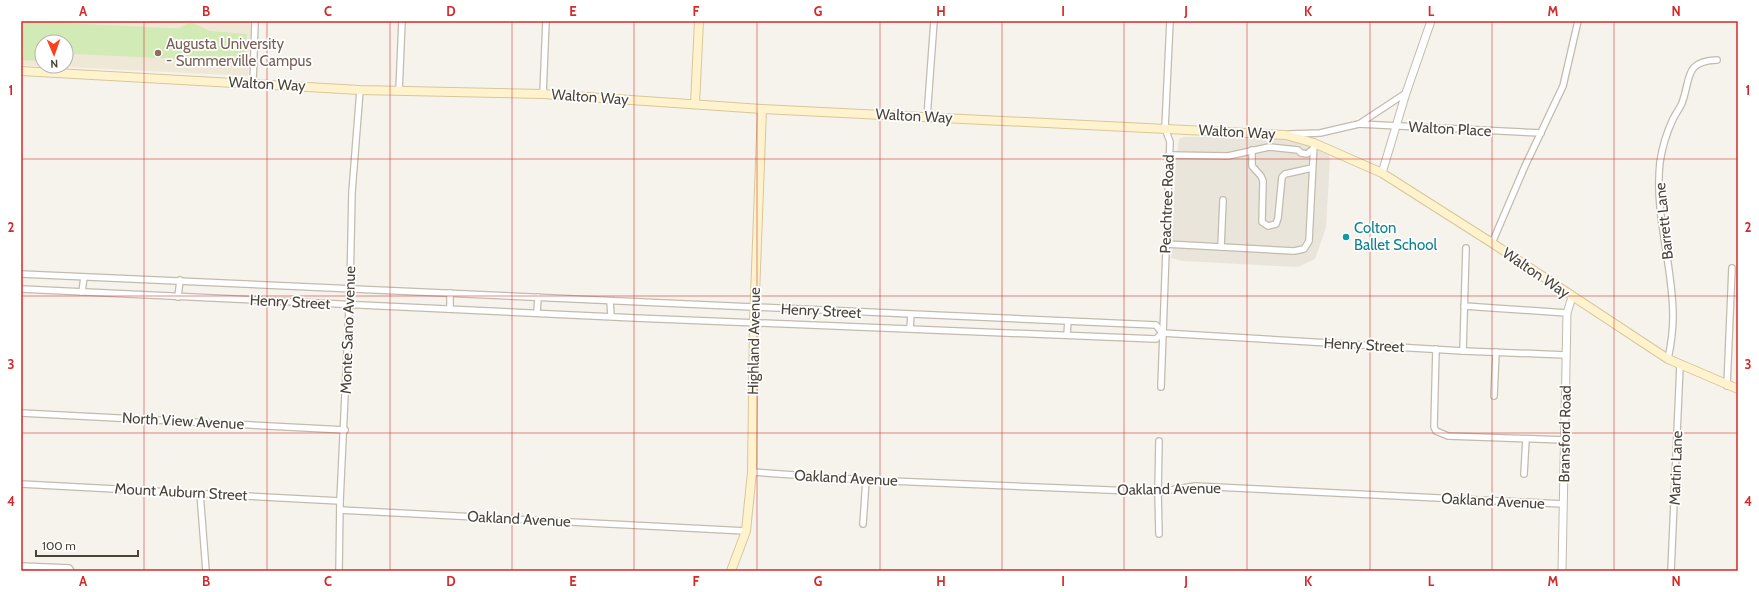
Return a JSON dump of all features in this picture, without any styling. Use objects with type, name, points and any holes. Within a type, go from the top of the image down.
[{"type":"main road","points":[[695,104],[699,21]]},
{"type":"main road","name":"Walton Way","points":[[21,71],[360,90],[543,94],[926,117],[1286,134],[1382,173],[1492,243],[1668,359],[1727,386],[1738,389]]},
{"type":"main road","name":"Highland Avenue","points":[[731,571],[746,531],[752,472],[754,322],[762,108]]},
{"type":"street","points":[[253,83],[255,21]]},
{"type":"street","points":[[399,91],[402,21]]},
{"type":"street","points":[[543,94],[546,21]]},
{"type":"street","points":[[926,117],[934,21]]},
{"type":"street","name":"Peachtree Road","points":[[1161,387],[1170,142],[1164,128],[1170,21]]},
{"type":"street","points":[[1382,173],[1406,93],[1431,21]]},
{"type":"street","points":[[1492,243],[1563,86],[1578,21]]},
{"type":"street","name":"Barrett Lane","points":[[1668,359],[1673,316],[1670,274],[1659,203],[1660,161],[1667,136],[1682,103],[1689,73],[1694,66],[1703,60],[1717,60]]},
{"type":"street","name":"Monte Sano Avenue","points":[[339,571],[340,501],[345,430],[350,305],[352,192],[360,90]]},
{"type":"street","points":[[1286,134],[1320,133],[1360,124],[1406,93]]},
{"type":"street","name":"Walton Place","points":[[1360,124],[1541,133]]},
{"type":"street","points":[[1169,155],[1228,156],[1269,147],[1298,150],[1301,153],[1307,154],[1313,146]]},
{"type":"street","points":[[1166,244],[1294,251],[1304,249],[1309,241],[1313,146]]},
{"type":"street","points":[[1252,150],[1252,166],[1262,176],[1263,181],[1262,222],[1268,226],[1276,224],[1278,218],[1282,177],[1285,174],[1312,168]]},
{"type":"street","points":[[1221,248],[1223,200]]},
{"type":"street","points":[[1463,351],[1466,248]]},
{"type":"street","points":[[1727,386],[1732,268]]},
{"type":"street","name":"Henry Street","points":[[21,274],[1156,325],[1162,333]]},
{"type":"street","points":[[82,292],[84,276]]},
{"type":"street","points":[[178,297],[180,280]]},
{"type":"street","name":"Henry Street","points":[[21,289],[350,305],[1156,339],[1162,333],[1463,351],[1566,355]]},
{"type":"street","points":[[450,293],[450,309]]},
{"type":"street","points":[[537,313],[538,297]]},
{"type":"street","name":"Bransford Road","points":[[1562,571],[1567,313],[1572,297]]},
{"type":"street","points":[[610,301],[611,316]]},
{"type":"street","points":[[1464,306],[1567,313]]},
{"type":"street","points":[[910,328],[911,315]]},
{"type":"street","points":[[1068,321],[1068,335]]},
{"type":"street","points":[[1436,349],[1434,426],[1436,431],[1448,436],[1564,440]]},
{"type":"street","points":[[1494,396],[1496,352]]},
{"type":"street","name":"Martin Lane","points":[[1671,571],[1680,365]]},
{"type":"street","name":"North View Avenue","points":[[21,412],[345,430]]},
{"type":"street","points":[[1524,474],[1526,439]]},
{"type":"street","points":[[1159,441],[1159,534]]},
{"type":"street","name":"Oakland Avenue","points":[[752,472],[866,480],[1158,492],[1195,486],[1563,504]]},
{"type":"street","points":[[863,524],[866,480]]},
{"type":"street","name":"Mount Auburn Street","points":[[21,484],[340,501]]},
{"type":"street","points":[[200,493],[206,571]]},
{"type":"street","name":"Oakland Avenue","points":[[340,510],[746,531]]},
{"type":"street","points":[[21,566],[69,568],[71,571]]},
{"type":"shaded area","name":"Augusta University - Summerville Campus","points":[[21,21],[251,21],[248,76],[74,67],[74,34],[34,34],[34,66],[21,65]]},
{"type":"shaded area","points":[[1242,136],[1277,138],[1305,144],[1328,153],[1330,159],[1326,228],[1315,259],[1298,267],[1183,261],[1171,258],[1176,161],[1179,139],[1183,137]]},
{"type":"green space","points":[[21,21],[168,28],[179,28],[190,22],[210,31],[247,34],[245,62],[74,55],[74,34],[34,34],[34,61],[21,60]]},
{"type":"place","name":"Augusta University - Summerville Campus","points":[[158,53]]},
{"type":"place","name":"Colton Ballet School","points":[[1346,237]]}]
